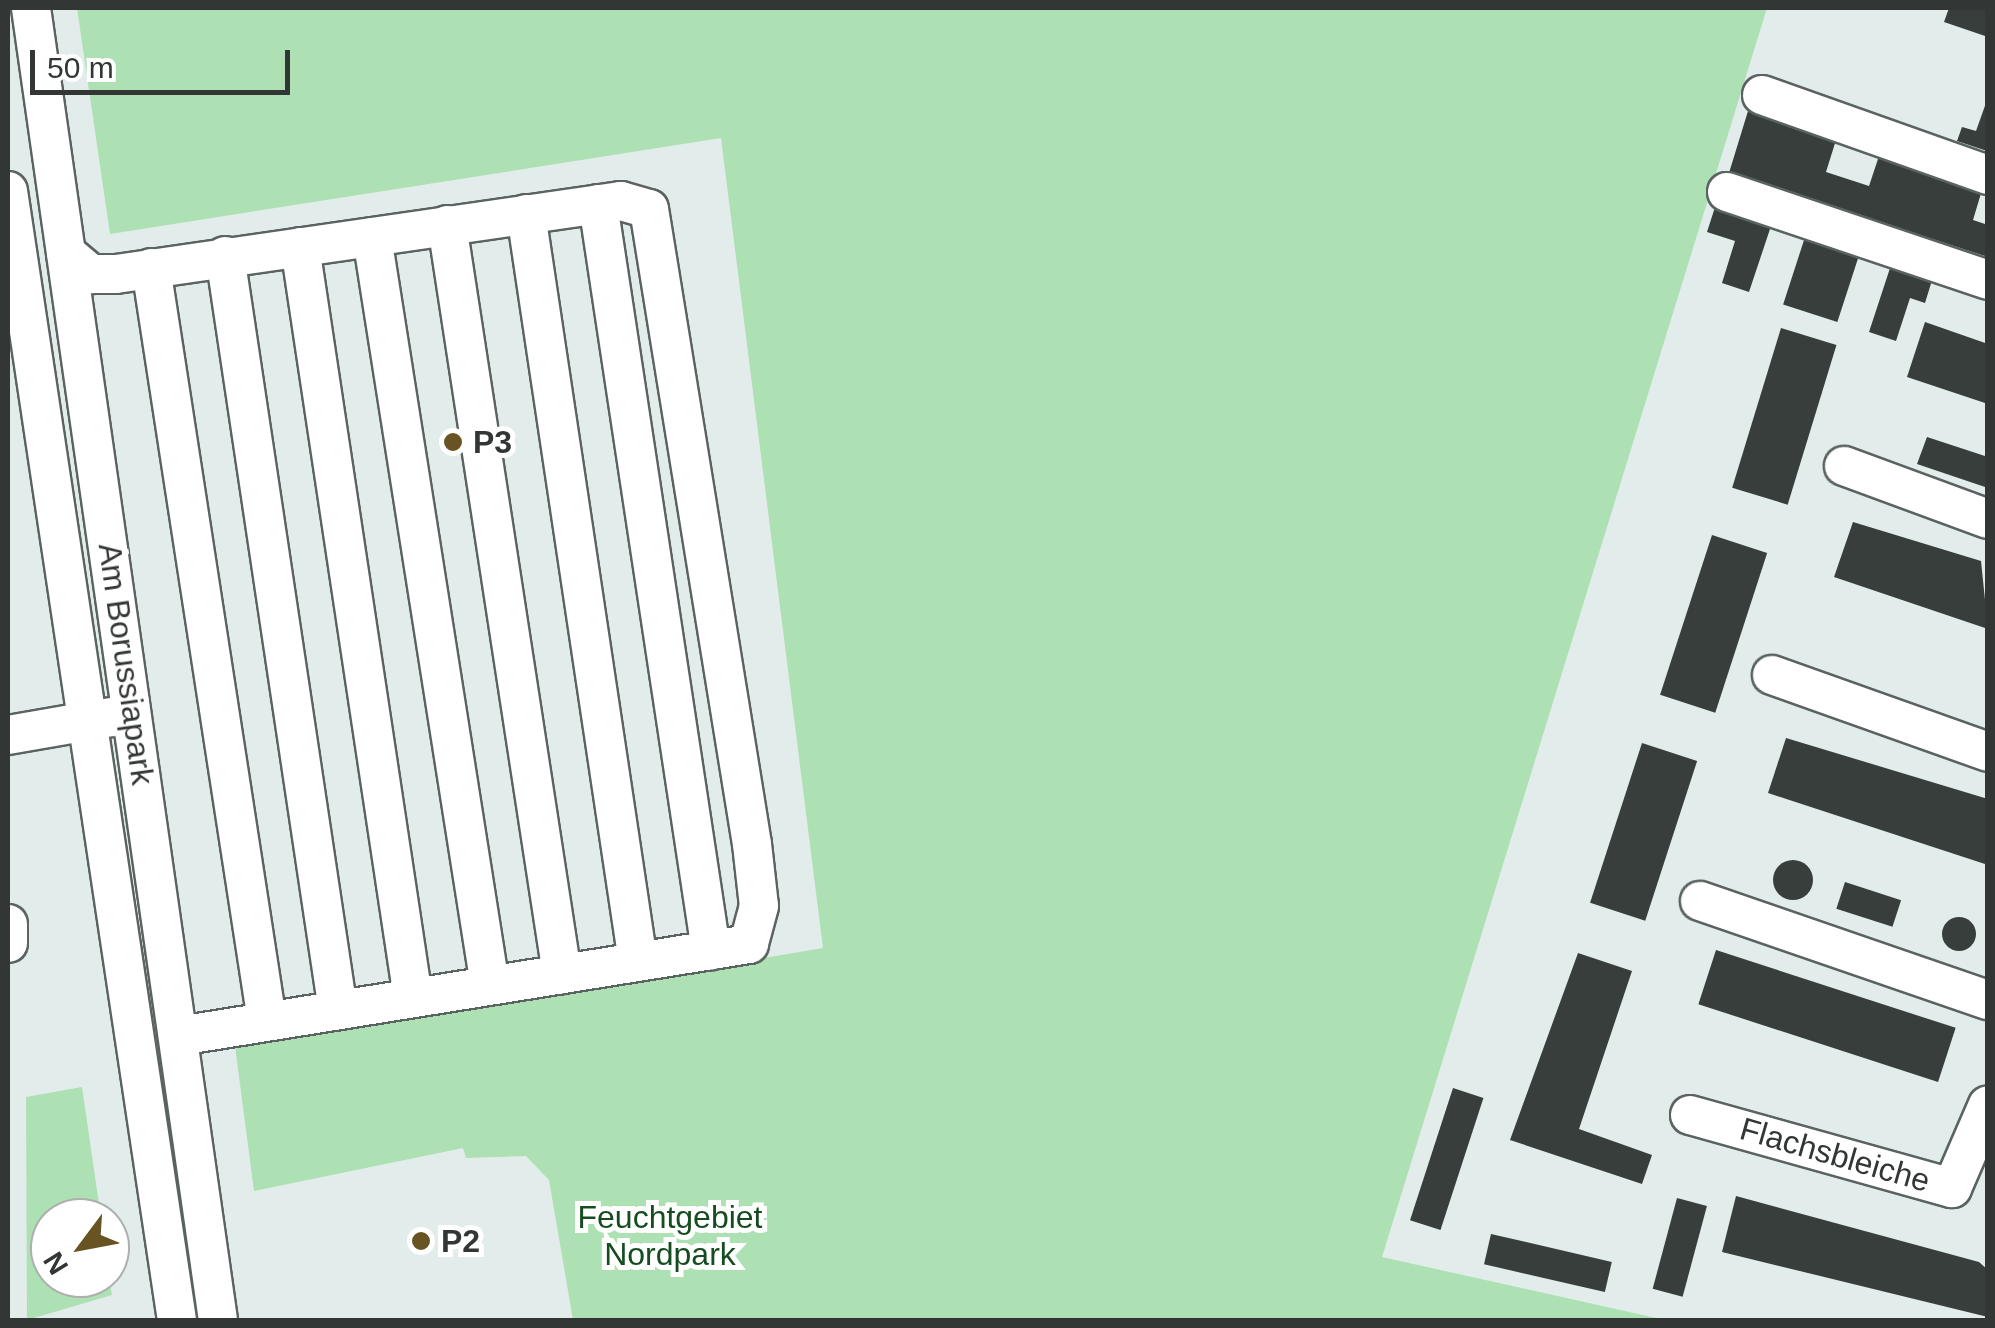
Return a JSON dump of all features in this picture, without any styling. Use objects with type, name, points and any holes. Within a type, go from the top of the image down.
[{"type":"street","name":"Am Borussiapark","points":[[31,8],[218,1320]]},
{"type":"street","points":[[1762,95],[1988,174]]},
{"type":"street","name":"Am Borussiapark","points":[[8,191],[178,1320]]},
{"type":"street","points":[[1726,192],[1988,280]]},
{"type":"street","points":[[66,253],[91,274],[636,200],[655,222],[752,844],[754,930],[748,944],[179,1036]]},
{"type":"street","points":[[598,204],[711,950]]},
{"type":"street","points":[[526,214],[638,962]]},
{"type":"street","points":[[447,225],[562,974]]},
{"type":"street","points":[[372,237],[490,986]]},
{"type":"street","points":[[300,247],[413,998]]},
{"type":"street","points":[[225,256],[338,1010]]},
{"type":"street","points":[[151,268],[267,1022]]},
{"type":"street","points":[[1844,466],[1988,519]]},
{"type":"street","points":[[1772,675],[1988,752]]},
{"type":"street","points":[[8,734],[88,723],[133,712]]},
{"type":"street","points":[[1700,901],[1988,1000]]},
{"type":"street","points":[[8,924],[8,943]]},
{"type":"street","name":"Flachsbleiche","points":[[1690,1114],[1952,1188],[1988,1105]]},
{"type":"green space","name":"Feuchtgebiet Nordpark","points":[[77,8],[1767,8],[1382,1257],[1665,1320],[573,1320],[549,1180],[526,1156],[466,1158],[463,1148],[254,1191],[235,1046],[823,948],[721,138],[110,234]]},
{"type":"green space","points":[[82,1087],[98,1198],[30,1198],[30,1298],[102,1298],[27,1320],[26,1097]]},
{"type":"building","points":[[1949,8],[1988,8],[1988,37],[1944,22]]},
{"type":"building","points":[[1987,100],[1987,151],[1957,141],[1962,127],[1976,131]]},
{"type":"building","points":[[1748,111],[1836,140],[1826,172],[1869,186],[1879,156],[1982,190],[1973,220],[1988,225],[1988,257],[1729,173]]},
{"type":"building","points":[[1716,204],[1772,223],[1749,292],[1722,283],[1735,241],[1707,232]]},
{"type":"building","points":[[1806,234],[1860,252],[1837,322],[1783,304]]},
{"type":"building","points":[[1892,262],[1933,277],[1925,303],[1910,298],[1896,341],[1869,332]]},
{"type":"building","points":[[1925,322],[1988,344],[1988,404],[1907,377]]},
{"type":"building","points":[[1781,328],[1836,345],[1788,505],[1732,488]]},
{"type":"building","points":[[1927,437],[1988,457],[1988,488],[1917,464]]},
{"type":"building","points":[[1853,522],[1981,561],[1988,629],[1834,577]]},
{"type":"building","points":[[1712,535],[1767,553],[1715,713],[1660,695]]},
{"type":"building","points":[[1786,738],[1988,799],[1988,865],[1768,793]]},
{"type":"building","points":[[1642,743],[1697,761],[1645,921],[1590,903]]},
{"type":"building","points":[[1793,860],[1807,866],[1813,880],[1807,894],[1793,900],[1779,894],[1773,880],[1779,866]]},
{"type":"building","points":[[1845,882],[1901,900],[1892,927],[1836,909]]},
{"type":"building","points":[[1959,917],[1971,922],[1976,934],[1971,946],[1959,951],[1947,946],[1942,934],[1947,922]]},
{"type":"building","points":[[1716,950],[1956,1028],[1938,1082],[1698,1004]]},
{"type":"building","points":[[1578,953],[1632,971],[1579,1129],[1652,1155],[1642,1184],[1510,1140]]},
{"type":"building","points":[[1453,1088],[1483,1098],[1440,1230],[1410,1220]]},
{"type":"building","points":[[1736,1196],[1979,1262],[1988,1270],[1988,1317],[1722,1252]]},
{"type":"building","points":[[1677,1198],[1707,1206],[1683,1297],[1653,1289]]},
{"type":"building","points":[[1491,1234],[1612,1262],[1605,1292],[1484,1264]]},
{"type":"place","name":"P3","points":[[453,442]]},
{"type":"place","name":"P2","points":[[421,1241]]}]
